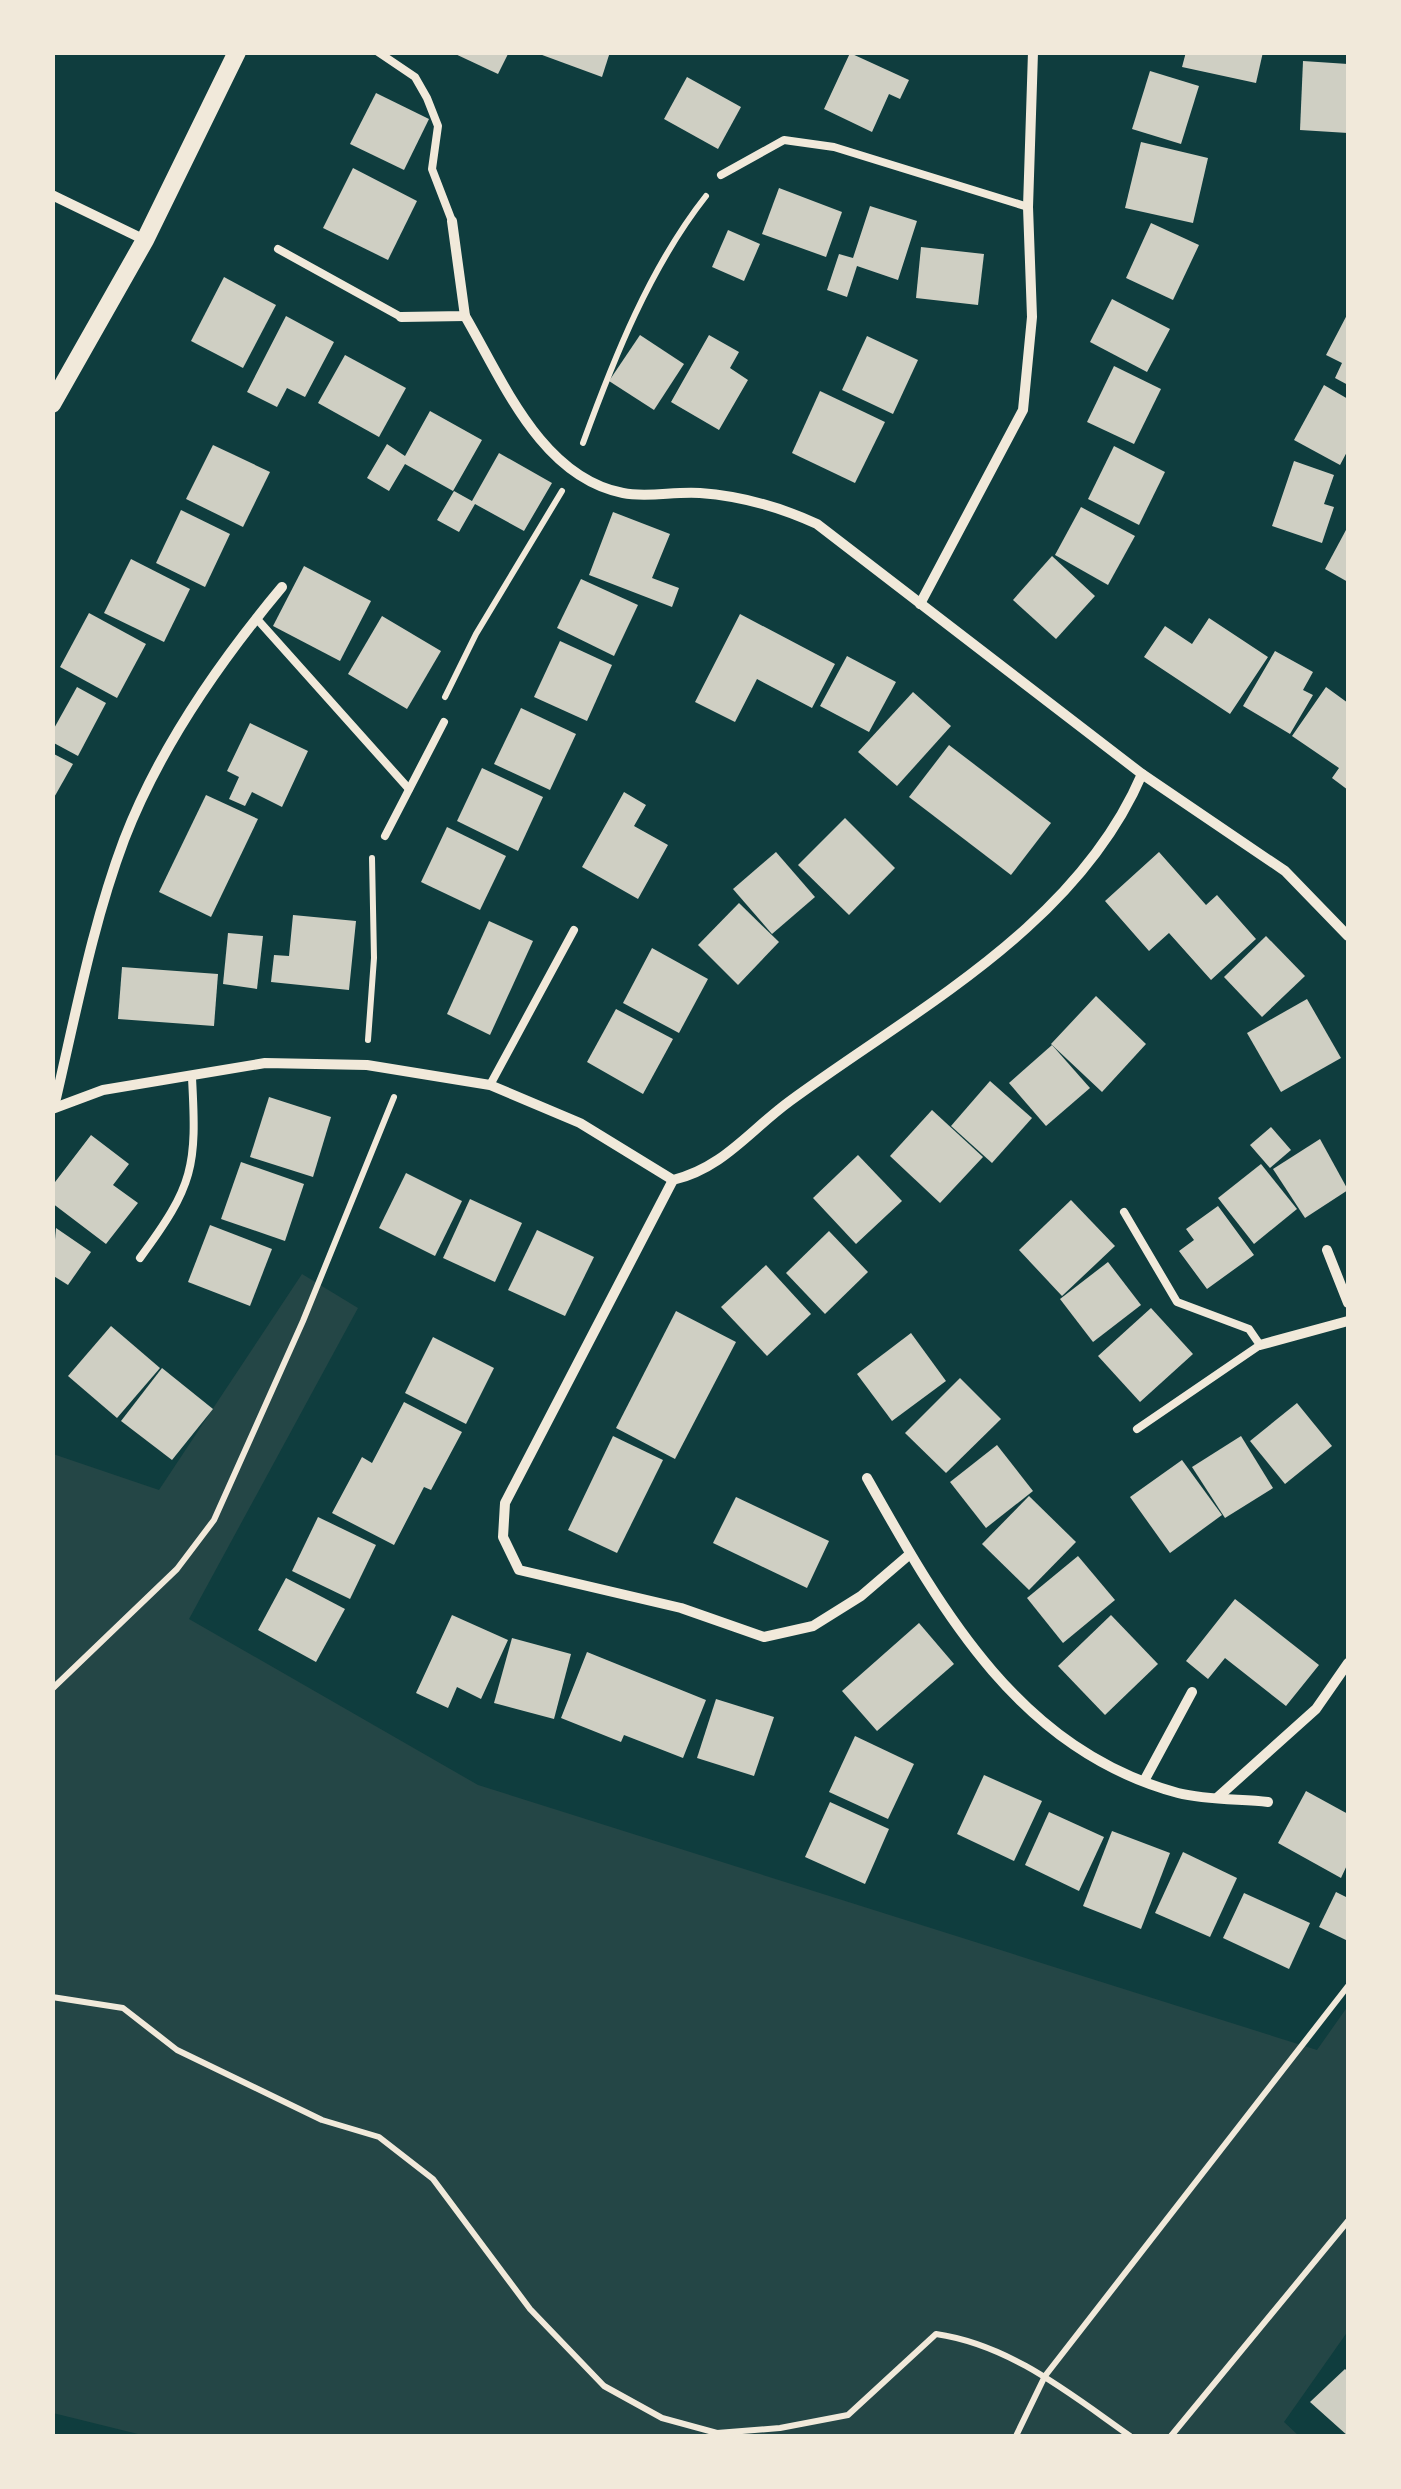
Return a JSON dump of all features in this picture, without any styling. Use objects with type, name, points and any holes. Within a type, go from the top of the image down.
[{"type":"street","points":[[52,404],[145,240],[237,52]]},
{"type":"street","points":[[920,604],[1024,410],[1032,317],[1028,207],[1033,52]]},
{"type":"street","points":[[52,194],[145,240]]},
{"type":"street","points":[[452,220],[465,316],[529,427],[572,471],[623,493],[701,493],[774,504],[818,524],[1142,774],[1285,871],[1348,936]]},
{"type":"street","points":[[400,317],[465,316]]},
{"type":"street","points":[[53,1108],[95,936],[124,839],[168,750],[256,618],[282,587]]},
{"type":"street","points":[[53,1108],[103,1090],[264,1063],[366,1065],[490,1084],[580,1123],[673,1180],[702,1173],[787,1103],[988,964],[1039,916],[1087,860],[1132,799],[1142,774]]},
{"type":"street","points":[[673,1180],[505,1503],[504,1537],[519,1570],[681,1608],[764,1637],[813,1626],[861,1596],[910,1554]]},
{"type":"street","points":[[1327,1250],[1348,1303]]},
{"type":"street","points":[[1260,1345],[1348,1321]]},
{"type":"street","points":[[867,1478],[936,1596],[1016,1701],[1070,1746],[1181,1794],[1268,1802]]},
{"type":"street","points":[[1218,1797],[1316,1709],[1348,1663]]},
{"type":"street","points":[[1144,1781],[1192,1692]]},
{"type":"lane","points":[[378,52],[415,77],[427,98],[438,126],[432,169],[452,220]]},
{"type":"lane","points":[[722,176],[784,140],[834,148],[1028,207]]},
{"type":"lane","points":[[278,249],[400,317]]},
{"type":"lane","points":[[256,618],[409,790]]},
{"type":"lane","points":[[385,836],[444,722]]},
{"type":"lane","points":[[490,1084],[574,930]]},
{"type":"lane","points":[[140,1258],[180,1204],[196,1146],[192,1078]]},
{"type":"lane","points":[[1124,1212],[1177,1302],[1248,1329],[1260,1345],[1138,1429]]},
{"type":"path","points":[[442,704],[476,634],[548,522],[666,251],[722,176]]},
{"type":"path","points":[[52,1689],[177,1569],[214,1520],[303,1321],[394,1097],[366,1065],[374,958],[372,847]]},
{"type":"path","points":[[1016,2436],[1044,2376],[1348,1986]]},
{"type":"path","points":[[52,1997],[124,2008],[177,2050],[322,2120],[380,2137],[433,2179],[530,2308],[604,2386],[662,2418],[717,2434],[780,2428],[848,2415],[936,2334],[970,2339],[1044,2376],[1130,2436]]},
{"type":"path","points":[[1170,2436],[1348,2221]]},
{"type":"shaded area","points":[[302,1274],[358,1308],[189,1619],[478,1785],[1317,2050],[1348,2006],[1348,2331],[1284,2422],[1299,2436],[146,2436],[53,2413],[53,1454],[159,1490]]},
{"type":"building","points":[[451,52],[509,52],[498,74]]},
{"type":"building","points":[[534,52],[610,52],[602,77]]},
{"type":"building","points":[[1186,52],[1263,52],[1256,83],[1182,67]]},
{"type":"building","points":[[850,53],[909,80],[900,99],[889,94],[872,132],[824,109]]},
{"type":"building","points":[[1303,61],[1348,64],[1348,133],[1300,130]]},
{"type":"building","points":[[1150,71],[1199,86],[1181,144],[1132,129]]},
{"type":"building","points":[[687,77],[741,107],[718,149],[664,119]]},
{"type":"building","points":[[376,93],[429,119],[404,170],[350,144]]},
{"type":"building","points":[[1141,142],[1208,158],[1193,223],[1125,208]]},
{"type":"building","points":[[353,168],[417,201],[388,260],[323,228]]},
{"type":"building","points":[[779,188],[842,212],[826,257],[762,234]]},
{"type":"building","points":[[870,206],[917,221],[898,280],[857,266],[847,297],[827,290],[839,254],[853,258]]},
{"type":"building","points":[[1151,223],[1199,245],[1173,300],[1126,278]]},
{"type":"building","points":[[728,230],[760,244],[744,281],[712,267]]},
{"type":"building","points":[[921,247],[984,254],[978,305],[916,298]]},
{"type":"building","points":[[224,277],[276,305],[243,368],[191,341]]},
{"type":"building","points":[[1112,299],[1170,329],[1147,372],[1090,342]]},
{"type":"building","points":[[1348,313],[1348,385],[1335,378],[1342,363],[1326,355]]},
{"type":"building","points":[[286,316],[334,342],[305,397],[287,388],[277,407],[247,392]]},
{"type":"building","points":[[640,335],[684,364],[654,410],[609,381]]},
{"type":"building","points":[[709,335],[739,352],[730,368],[748,380],[719,430],[671,402]]},
{"type":"building","points":[[867,336],[918,360],[893,414],[842,390]]},
{"type":"building","points":[[345,355],[406,388],[379,437],[318,403]]},
{"type":"building","points":[[1114,366],[1161,389],[1134,444],[1087,422]]},
{"type":"building","points":[[1324,385],[1348,399],[1348,450],[1340,465],[1294,440]]},
{"type":"building","points":[[820,391],[885,422],[855,483],[792,453]]},
{"type":"building","points":[[430,411],[482,440],[453,491],[405,464],[389,491],[367,478],[387,444],[405,456]]},
{"type":"building","points":[[213,445],[270,472],[243,527],[186,499]]},
{"type":"building","points":[[1114,446],[1165,472],[1139,525],[1088,499]]},
{"type":"building","points":[[499,453],[552,483],[524,531],[475,504],[459,532],[437,520],[454,491],[472,501]]},
{"type":"building","points":[[1294,461],[1334,475],[1324,504],[1334,507],[1322,543],[1272,526]]},
{"type":"building","points":[[1081,507],[1135,536],[1108,585],[1055,555]]},
{"type":"building","points":[[181,510],[230,534],[205,587],[156,563]]},
{"type":"building","points":[[613,512],[670,534],[652,578],[679,588],[672,607],[589,575]]},
{"type":"building","points":[[1348,532],[1348,582],[1325,569]]},
{"type":"building","points":[[1052,556],[1095,596],[1056,639],[1013,600]]},
{"type":"building","points":[[131,559],[190,589],[164,642],[104,613]]},
{"type":"building","points":[[304,566],[371,601],[340,661],[273,626]]},
{"type":"building","points":[[581,579],[638,605],[614,656],[557,628]]},
{"type":"building","points":[[89,613],[146,644],[117,698],[60,667]]},
{"type":"building","points":[[740,614],[835,664],[812,708],[757,679],[735,722],[695,702]]},
{"type":"building","points":[[382,616],[441,651],[407,709],[348,674]]},
{"type":"building","points":[[1209,618],[1268,657],[1230,714],[1144,657],[1165,626],[1192,644]]},
{"type":"building","points":[[560,641],[612,665],[587,721],[534,697]]},
{"type":"building","points":[[1275,651],[1313,672],[1303,690],[1313,695],[1290,734],[1243,706]]},
{"type":"building","points":[[847,656],[896,682],[869,732],[820,706]]},
{"type":"building","points":[[77,687],[106,703],[78,756],[52,742],[52,732]]},
{"type":"building","points":[[1326,687],[1348,703],[1348,790],[1332,778],[1339,768],[1292,736]]},
{"type":"building","points":[[913,692],[951,726],[897,786],[858,752]]},
{"type":"building","points":[[521,708],[576,734],[550,790],[494,764]]},
{"type":"building","points":[[250,723],[308,751],[282,807],[252,792],[245,806],[229,799],[239,777],[227,771]]},
{"type":"building","points":[[949,745],[1051,823],[1011,875],[909,797]]},
{"type":"building","points":[[52,753],[73,764],[52,801]]},
{"type":"building","points":[[482,768],[543,797],[518,851],[457,821]]},
{"type":"building","points":[[624,792],[646,805],[634,826],[668,845],[638,899],[582,867]]},
{"type":"building","points":[[206,795],[258,819],[211,917],[159,892]]},
{"type":"building","points":[[845,818],[895,868],[849,915],[798,865]]},
{"type":"building","points":[[447,827],[506,856],[480,910],[421,882]]},
{"type":"building","points":[[776,852],[815,897],[772,934],[733,889]]},
{"type":"building","points":[[1159,852],[1206,905],[1217,895],[1256,939],[1211,980],[1169,933],[1149,951],[1105,901]]},
{"type":"building","points":[[739,903],[779,942],[738,985],[698,945]]},
{"type":"building","points":[[293,915],[356,921],[349,990],[271,982],[274,955],[289,956]]},
{"type":"building","points":[[489,921],[533,941],[490,1035],[447,1014]]},
{"type":"building","points":[[228,933],[263,936],[257,989],[223,984]]},
{"type":"building","points":[[1266,936],[1305,976],[1262,1017],[1224,977]]},
{"type":"building","points":[[652,948],[708,979],[679,1033],[623,1003]]},
{"type":"building","points":[[122,967],[218,974],[214,1026],[118,1019]]},
{"type":"building","points":[[1096,996],[1146,1044],[1102,1092],[1051,1044]]},
{"type":"building","points":[[1307,999],[1341,1058],[1281,1092],[1247,1033]]},
{"type":"building","points":[[616,1009],[673,1039],[643,1094],[587,1062]]},
{"type":"building","points":[[1052,1045],[1090,1088],[1046,1126],[1009,1083]]},
{"type":"building","points":[[990,1081],[1032,1118],[992,1163],[951,1126]]},
{"type":"building","points":[[269,1097],[331,1117],[313,1177],[250,1157]]},
{"type":"building","points":[[932,1110],[983,1157],[940,1203],[890,1156]]},
{"type":"building","points":[[1271,1127],[1291,1150],[1270,1168],[1250,1145]]},
{"type":"building","points":[[91,1135],[129,1164],[113,1185],[138,1203],[106,1244],[52,1203],[52,1186]]},
{"type":"building","points":[[1320,1139],[1348,1190],[1305,1218],[1273,1169]]},
{"type":"building","points":[[858,1155],[902,1201],[856,1244],[813,1198]]},
{"type":"building","points":[[241,1162],[304,1184],[285,1241],[221,1219]]},
{"type":"building","points":[[1261,1164],[1297,1209],[1254,1244],[1218,1198]]},
{"type":"building","points":[[406,1173],[462,1201],[435,1256],[379,1228]]},
{"type":"building","points":[[470,1199],[522,1223],[495,1282],[443,1258]]},
{"type":"building","points":[[1071,1200],[1115,1246],[1062,1296],[1019,1250]]},
{"type":"building","points":[[1218,1206],[1254,1255],[1207,1289],[1179,1251],[1194,1240],[1186,1229]]},
{"type":"building","points":[[210,1225],[272,1249],[250,1306],[188,1282]]},
{"type":"building","points":[[56,1228],[91,1252],[68,1285],[52,1275]]},
{"type":"building","points":[[537,1230],[594,1257],[565,1316],[508,1290]]},
{"type":"building","points":[[829,1231],[868,1272],[825,1314],[786,1273]]},
{"type":"building","points":[[1108,1262],[1141,1305],[1093,1342],[1060,1299]]},
{"type":"building","points":[[766,1265],[811,1314],[767,1356],[721,1307]]},
{"type":"building","points":[[1151,1308],[1193,1354],[1140,1402],[1098,1356]]},
{"type":"building","points":[[676,1311],[736,1342],[675,1459],[616,1428]]},
{"type":"building","points":[[111,1326],[160,1368],[117,1418],[68,1376]]},
{"type":"building","points":[[911,1333],[946,1381],[892,1421],[857,1374]]},
{"type":"building","points":[[433,1337],[494,1368],[466,1424],[405,1393]]},
{"type":"building","points":[[162,1368],[213,1409],[172,1460],[121,1421]]},
{"type":"building","points":[[960,1378],[1001,1419],[946,1473],[905,1433]]},
{"type":"building","points":[[404,1402],[462,1432],[431,1490],[424,1487],[394,1545],[332,1513],[362,1457],[372,1463]]},
{"type":"building","points":[[1297,1403],[1332,1446],[1285,1484],[1250,1441]]},
{"type":"building","points":[[613,1436],[663,1460],[617,1553],[568,1530]]},
{"type":"building","points":[[1241,1436],[1273,1488],[1225,1518],[1192,1467]]},
{"type":"building","points":[[997,1445],[1033,1491],[986,1528],[950,1482]]},
{"type":"building","points":[[1182,1460],[1222,1515],[1170,1553],[1130,1497]]},
{"type":"building","points":[[1029,1496],[1076,1542],[1029,1590],[982,1544]]},
{"type":"building","points":[[736,1497],[829,1541],[807,1588],[713,1543]]},
{"type":"building","points":[[318,1517],[376,1545],[350,1599],[292,1571]]},
{"type":"building","points":[[1078,1556],[1115,1600],[1063,1643],[1027,1598]]},
{"type":"building","points":[[286,1578],[345,1609],[316,1662],[258,1630]]},
{"type":"building","points":[[1235,1599],[1319,1665],[1286,1706],[1225,1658],[1208,1679],[1186,1661]]},
{"type":"building","points":[[452,1615],[508,1640],[481,1699],[457,1687],[448,1708],[416,1693]]},
{"type":"building","points":[[1111,1615],[1158,1664],[1105,1715],[1058,1666]]},
{"type":"building","points":[[919,1623],[954,1664],[877,1731],[842,1691]]},
{"type":"building","points":[[512,1638],[571,1654],[554,1719],[494,1703]]},
{"type":"building","points":[[587,1652],[706,1700],[683,1758],[624,1735],[621,1742],[561,1718]]},
{"type":"building","points":[[716,1699],[774,1717],[754,1776],[697,1758]]},
{"type":"building","points":[[855,1736],[914,1764],[888,1819],[829,1792]]},
{"type":"building","points":[[984,1775],[1042,1801],[1014,1861],[957,1834]]},
{"type":"building","points":[[1306,1791],[1348,1814],[1348,1863],[1341,1878],[1278,1843]]},
{"type":"building","points":[[830,1802],[889,1829],[865,1884],[805,1857]]},
{"type":"building","points":[[1049,1812],[1104,1837],[1079,1891],[1025,1865]]},
{"type":"building","points":[[1112,1831],[1170,1853],[1141,1929],[1083,1906]]},
{"type":"building","points":[[1183,1852],[1237,1878],[1210,1937],[1155,1913]]},
{"type":"building","points":[[1336,1892],[1348,1898],[1348,1941],[1319,1927]]},
{"type":"building","points":[[1244,1893],[1310,1923],[1289,1969],[1223,1938]]},
{"type":"building","points":[[1345,2369],[1348,2372],[1348,2436],[1310,2402]]}]
